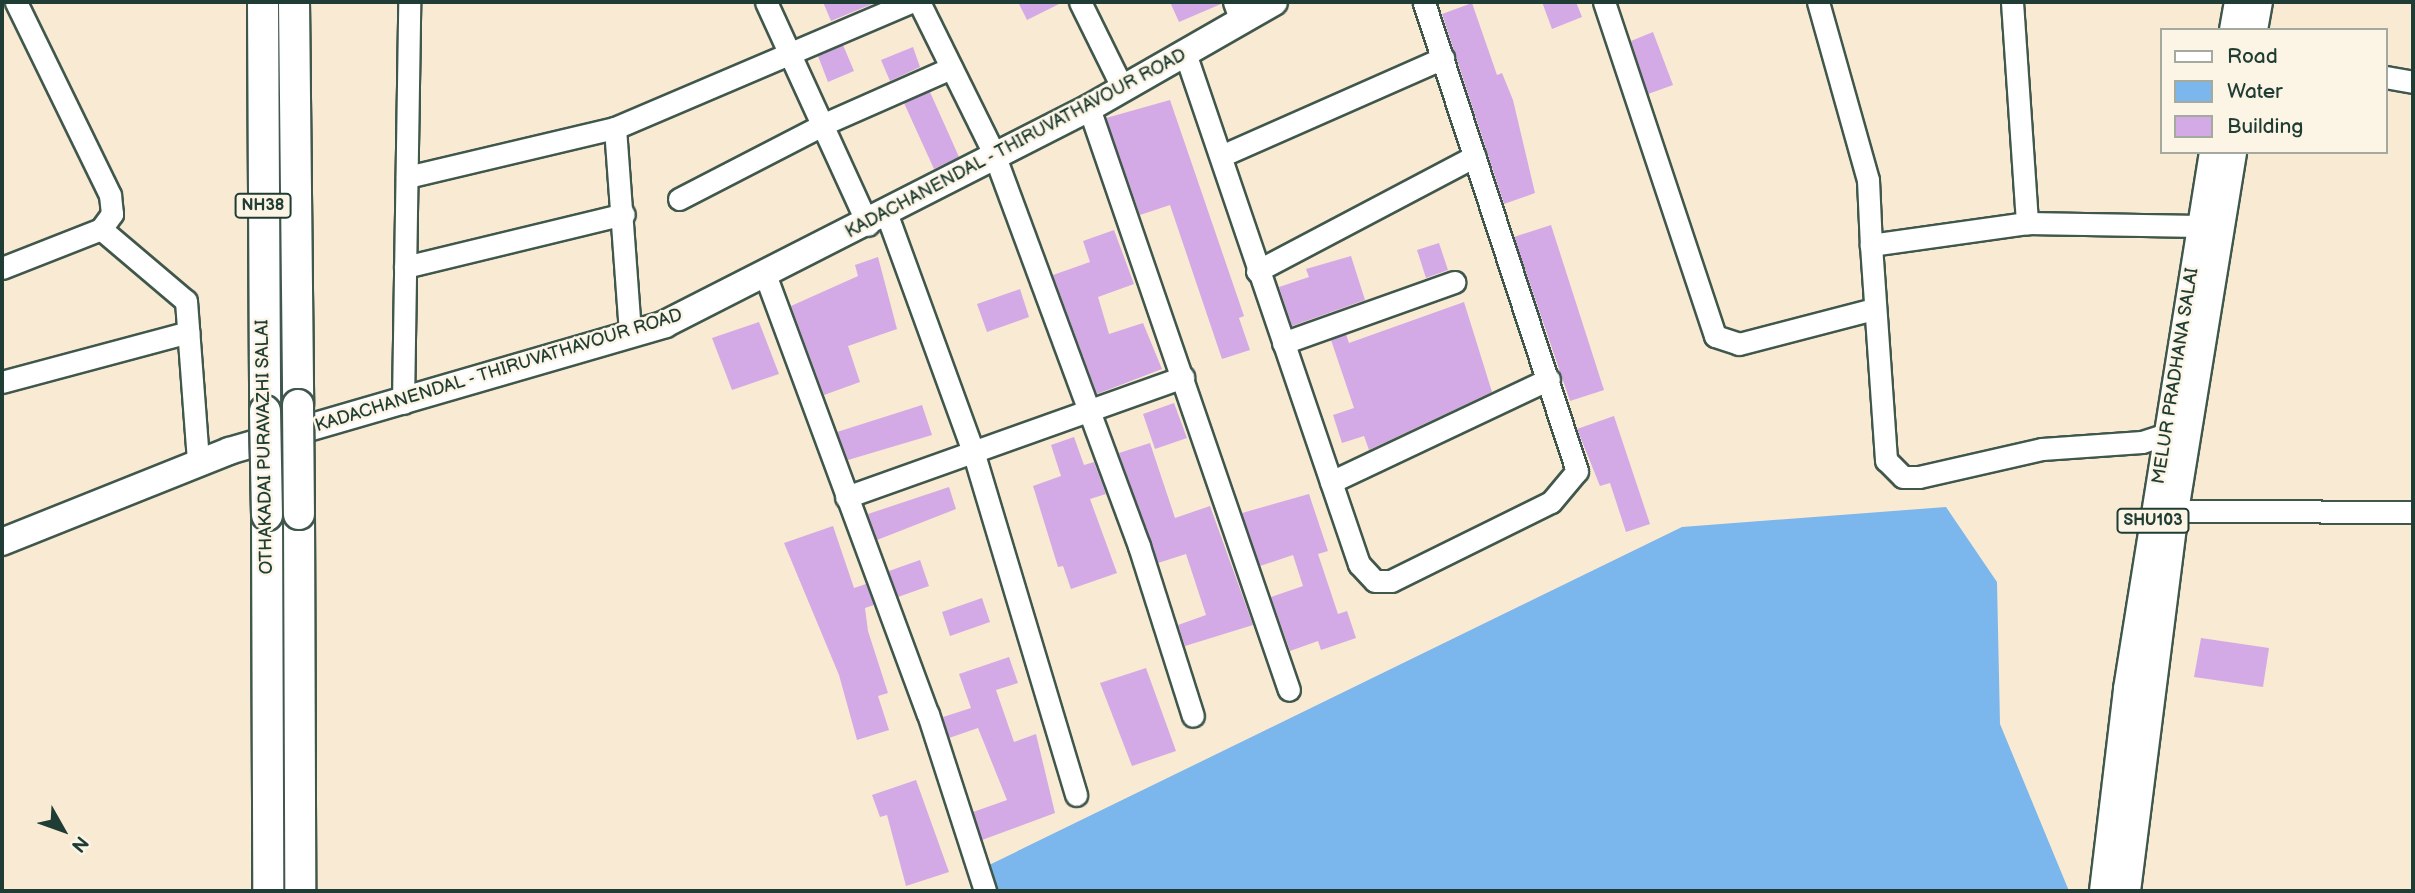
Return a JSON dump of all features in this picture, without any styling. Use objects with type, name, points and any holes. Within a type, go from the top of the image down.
[{"type":"highway","name":"OTHAKADAI PURAVAZHI SALAI","points":[[263,2],[268,891]]},
{"type":"highway","name":"OTHAKADAI PURAVAZHI SALAI","points":[[294,2],[300,891]]},
{"type":"main road","name":"KADACHANENDAL - THIRUVATHAVOUR ROAD","points":[[3,537],[198,461],[630,334],[766,277],[877,220],[994,154],[1089,108],[1185,53],[1238,11],[1275,2]]},
{"type":"main road","points":[[2233,28],[2238,2]]},
{"type":"main road","points":[[2254,28],[2259,2]]},
{"type":"main road","name":"MELUR PRADHANA SALAI","points":[[2103,891],[2167,434],[2213,154]]},
{"type":"main road","name":"MELUR PRADHANA SALAI","points":[[2127,891],[2175,511],[2232,154]]},
{"type":"street","points":[[2,268],[101,229],[112,214],[110,195],[16,2]]},
{"type":"street","points":[[403,402],[409,2]]},
{"type":"street","points":[[766,2],[824,124],[877,220],[973,450],[1076,795]]},
{"type":"street","points":[[407,177],[615,128],[911,2]]},
{"type":"street","points":[[919,2],[994,154],[1139,546],[1193,716]]},
{"type":"street","points":[[1080,2],[1122,87]]},
{"type":"street","points":[[1185,53],[1257,271],[1359,564],[1375,581],[1391,581],[1551,502],[1572,484],[1575,454],[1424,2]]},
{"type":"street","points":[[1604,2],[1715,336],[1739,344],[1873,309]]},
{"type":"street","points":[[1818,2],[1868,180],[1873,309],[1886,460],[1903,477],[2042,449],[2142,442],[2167,434]]},
{"type":"street","points":[[2012,2],[2027,223]]},
{"type":"street","points":[[1221,156],[1443,58]]},
{"type":"street","points":[[679,199],[824,124],[951,68]]},
{"type":"street","points":[[2387,77],[2413,82]]},
{"type":"street","points":[[1089,108],[1289,690]]},
{"type":"street","points":[[615,128],[624,214],[630,334]]},
{"type":"street","points":[[1257,271],[1475,156]]},
{"type":"street","points":[[405,267],[624,214]]},
{"type":"street","points":[[1871,245],[2027,223],[2200,226]]},
{"type":"street","points":[[101,229],[180,291],[188,332],[198,461]]},
{"type":"street","points":[[766,277],[928,714],[985,891]]},
{"type":"street","points":[[1283,343],[1454,282]]},
{"type":"street","points":[[2,382],[188,332]]},
{"type":"street","points":[[846,497],[1183,377]]},
{"type":"street","points":[[1331,482],[1549,379]]},
{"type":"street","points":[[2175,511],[2413,512]]},
{"type":"water","points":[[1946,507],[1997,582],[2000,724],[2069,891],[994,891],[987,866],[1682,527]]},
{"type":"building","points":[[823,2],[877,2],[831,21]]},
{"type":"building","points":[[1018,2],[1063,2],[1027,20]]},
{"type":"building","points":[[1170,2],[1221,2],[1221,4],[1179,22]]},
{"type":"building","points":[[1542,2],[1576,2],[1582,17],[1552,29]]},
{"type":"building","points":[[1472,3],[1497,75],[1502,73],[1513,100],[1535,193],[1504,204],[1442,14]]},
{"type":"building","points":[[1653,32],[1673,85],[1648,94],[1631,41]]},
{"type":"building","points":[[843,45],[854,71],[828,82],[818,56]]},
{"type":"building","points":[[913,47],[920,67],[890,81],[881,60]]},
{"type":"building","points":[[930,92],[959,157],[934,169],[904,103]]},
{"type":"building","points":[[1170,100],[1244,316],[1239,318],[1250,350],[1222,359],[1170,205],[1140,215],[1106,118]]},
{"type":"building","points":[[1551,225],[1604,390],[1570,401],[1514,237]]},
{"type":"building","points":[[1114,230],[1134,284],[1098,297],[1109,334],[1143,323],[1162,369],[1097,394],[1053,275],[1090,262],[1083,241]]},
{"type":"building","points":[[1439,243],[1448,270],[1426,278],[1417,250]]},
{"type":"building","points":[[1351,256],[1365,300],[1292,326],[1279,287],[1309,277],[1306,269]]},
{"type":"building","points":[[878,257],[897,329],[848,346],[860,382],[824,395],[791,306],[858,276],[855,265]]},
{"type":"building","points":[[1020,289],[1029,317],[987,332],[977,304]]},
{"type":"building","points":[[1464,302],[1492,392],[1369,450],[1364,436],[1342,443],[1333,415],[1354,408],[1331,340],[1346,334],[1349,343]]},
{"type":"building","points":[[759,322],[779,374],[732,390],[712,338]]},
{"type":"building","points":[[1174,403],[1187,438],[1155,449],[1143,414]]},
{"type":"building","points":[[922,405],[932,435],[848,460],[837,432]]},
{"type":"building","points":[[1614,416],[1650,524],[1626,532],[1610,483],[1600,486],[1577,429]]},
{"type":"building","points":[[1074,437],[1084,465],[1094,462],[1106,494],[1090,499],[1117,573],[1071,589],[1063,566],[1058,567],[1033,486],[1061,476],[1051,445]]},
{"type":"building","points":[[1150,443],[1175,518],[1210,506],[1253,625],[1185,646],[1178,625],[1206,615],[1186,554],[1158,563],[1119,453]]},
{"type":"building","points":[[949,487],[956,509],[877,540],[868,514]]},
{"type":"building","points":[[1309,494],[1328,551],[1318,554],[1338,614],[1347,611],[1356,638],[1321,650],[1318,641],[1290,651],[1271,597],[1303,586],[1293,555],[1260,566],[1242,513]]},
{"type":"building","points":[[833,526],[854,588],[866,584],[874,605],[865,608],[868,631],[888,693],[878,696],[889,730],[857,740],[839,675],[784,543]]},
{"type":"building","points":[[920,560],[929,586],[898,597],[889,571]]},
{"type":"building","points":[[982,598],[990,622],[950,636],[942,612]]},
{"type":"building","points":[[2201,638],[2269,648],[2263,687],[2194,677]]},
{"type":"building","points":[[1009,657],[1018,683],[996,690],[1014,742],[1036,734],[1055,813],[982,840],[973,812],[1007,800],[978,728],[949,738],[943,717],[971,708],[959,674]]},
{"type":"building","points":[[1146,668],[1176,751],[1132,766],[1100,683]]},
{"type":"building","points":[[916,780],[949,872],[906,886],[887,815],[880,817],[872,795]]}]
